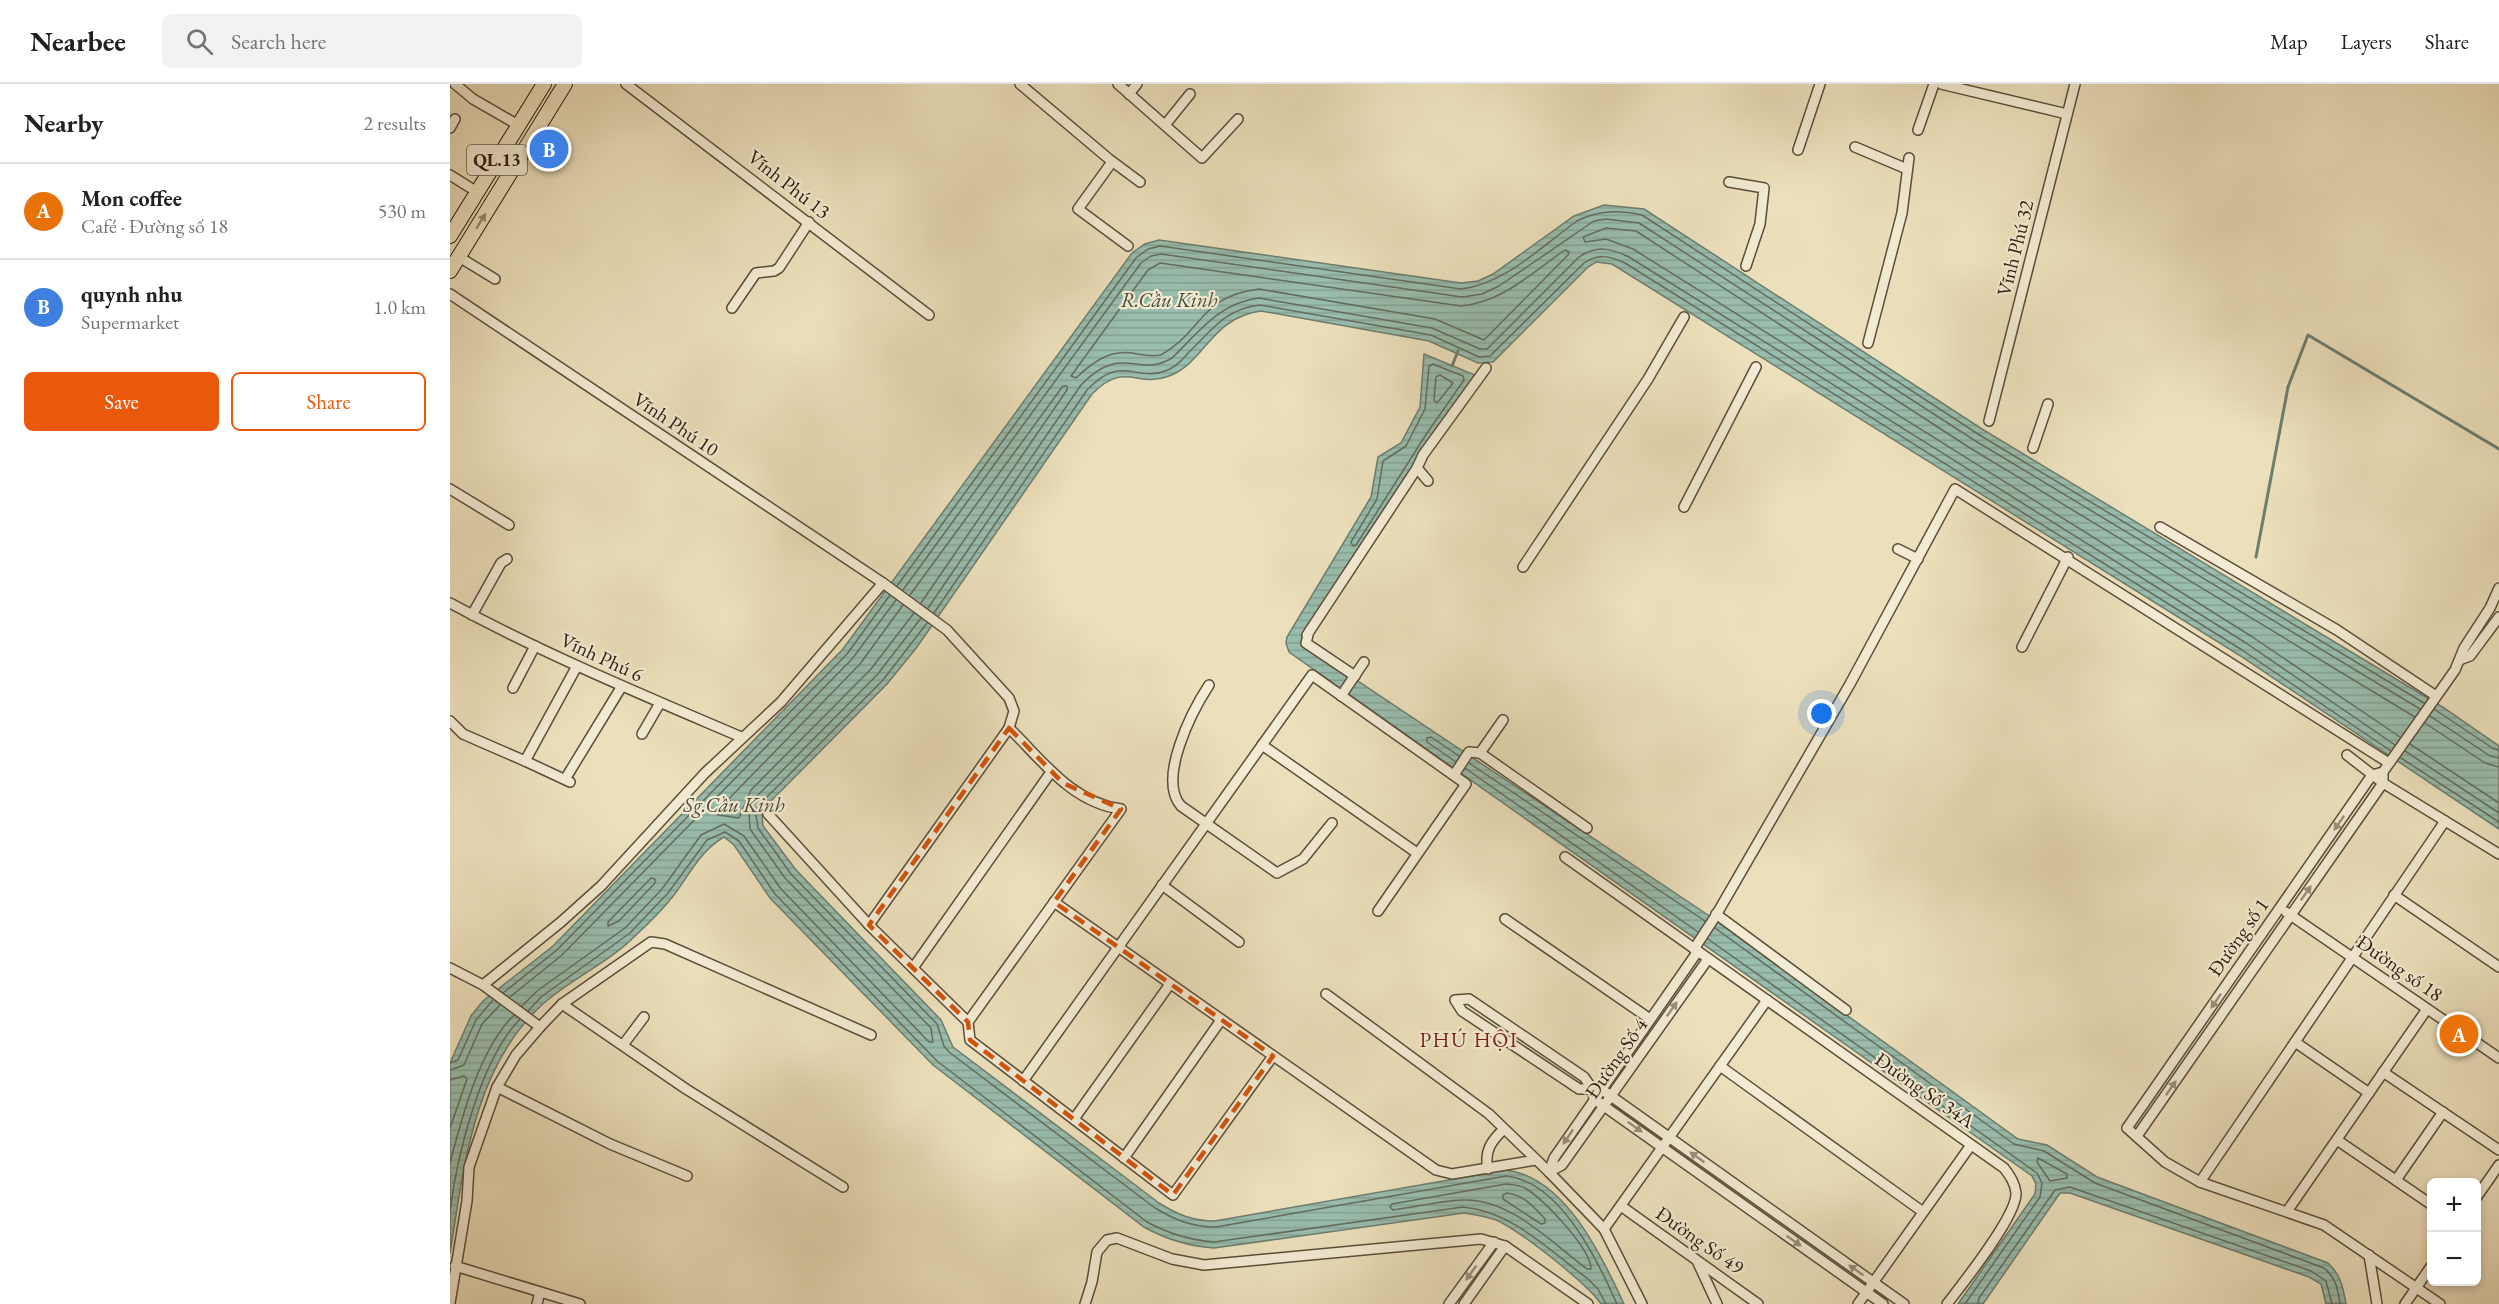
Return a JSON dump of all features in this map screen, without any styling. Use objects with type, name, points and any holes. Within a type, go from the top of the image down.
[{"type":"highway","name":"QL.13","points":[[450,236],[544,84]]},
{"type":"highway","name":"QL.13","points":[[450,271],[566,84]]},
{"type":"street","points":[[455,84],[473,99],[518,125]]},
{"type":"street","name":"Vĩnh Phú 13","points":[[626,84],[929,315]]},
{"type":"street","points":[[1020,84],[1112,162],[1140,182]]},
{"type":"street","points":[[1118,84],[1202,158],[1238,119]]},
{"type":"street","points":[[1129,94],[1137,84]]},
{"type":"street","points":[[1798,150],[1820,84]]},
{"type":"street","points":[[1918,130],[1934,84]]},
{"type":"street","points":[[1941,84],[2067,114]]},
{"type":"street","name":"Vĩnh Phú 32","points":[[1989,421],[2075,84]]},
{"type":"street","points":[[1165,125],[1190,94]]},
{"type":"street","points":[[450,128],[455,119]]},
{"type":"street","points":[[1855,147],[1907,169]]},
{"type":"street","points":[[1868,343],[1902,213],[1909,158]]},
{"type":"street","points":[[1112,162],[1078,209],[1128,246]]},
{"type":"street","points":[[450,174],[477,192]]},
{"type":"street","points":[[1729,182],[1764,188],[1760,224],[1746,266]]},
{"type":"street","points":[[732,308],[756,273],[774,272],[779,268],[809,222]]},
{"type":"street","points":[[459,257],[495,279]]},
{"type":"street","name":"Vĩnh Phú 10","points":[[450,294],[886,586],[944,628],[1009,698],[1014,711],[1009,728]]},
{"type":"street","points":[[1523,567],[1648,379],[1684,317]]},
{"type":"street","points":[[1684,507],[1756,367]]},
{"type":"street","points":[[1354,677],[1306,643],[1308,635],[1417,468],[1437,433],[1486,368]]},
{"type":"street","points":[[2033,448],[2048,404]]},
{"type":"street","points":[[1417,468],[1428,481]]},
{"type":"street","points":[[450,489],[509,525]]},
{"type":"street","points":[[1549,1172],[1554,1158],[1596,1092],[1650,1019],[1716,916],[1851,684],[1955,489],[2392,759]]},
{"type":"street","points":[[2160,527],[2337,630],[2434,700]]},
{"type":"street","points":[[1899,549],[1918,559]]},
{"type":"street","points":[[2022,647],[2067,558]]},
{"type":"street","points":[[472,615],[501,562],[507,559]]},
{"type":"street","points":[[485,987],[601,886],[741,737],[781,702],[886,586]]},
{"type":"street","points":[[2383,783],[2383,772],[2462,659],[2464,648],[2490,608],[2499,588]]},
{"type":"street","name":"Vĩnh Phú 6","points":[[450,603],[577,666],[741,737]]},
{"type":"street","points":[[2462,659],[2470,656],[2499,616]]},
{"type":"street","points":[[513,688],[535,646]]},
{"type":"street","points":[[1343,694],[1364,662]]},
{"type":"street","points":[[525,761],[577,666]]},
{"type":"street","points":[[1023,1081],[1312,675],[1343,694],[1455,773],[1466,784],[1378,911]]},
{"type":"street","points":[[1209,685],[1184,736],[1173,767],[1172,783],[1176,802],[1277,873],[1303,860],[1332,823]]},
{"type":"street","points":[[450,721],[463,734],[568,779],[622,686]]},
{"type":"street","points":[[642,734],[660,703]]},
{"type":"street","points":[[1480,753],[1503,720]]},
{"type":"street","points":[[869,925],[1009,728],[1063,783],[1099,803],[1121,809],[968,1022]]},
{"type":"street","points":[[1263,745],[1417,854]]},
{"type":"street","points":[[1455,773],[1469,752],[1480,753],[1587,828]]},
{"type":"street","points":[[2347,755],[2383,783],[2499,854]]},
{"type":"street","points":[[913,968],[1051,772]]},
{"type":"street","points":[[2372,775],[2383,772]]},
{"type":"street","name":"Đường số 1","points":[[2372,775],[2127,1128],[2137,1136],[2383,783]]},
{"type":"street","points":[[768,814],[869,925],[968,1022],[970,1040],[1173,1195],[1273,1056]]},
{"type":"street","points":[[2200,1182],[2445,821]]},
{"type":"street","name":"Đường Số 34A","points":[[1565,858],[1697,947],[1708,959],[2004,1168],[2013,1182],[2016,1196],[2011,1214],[1947,1304]]},
{"type":"street","points":[[1162,885],[1239,942]]},
{"type":"street","points":[[2394,895],[2499,967]]},
{"type":"street","points":[[1054,902],[1436,1170],[1452,1174],[1536,1160]]},
{"type":"street","name":"Đường số 18","points":[[2280,908],[2499,1058]]},
{"type":"street","points":[[1716,916],[1846,1010]]},
{"type":"street","points":[[1505,919],[1650,1019]]},
{"type":"street","points":[[450,1303],[467,1201],[469,1167],[497,1087],[516,1055],[562,1004],[651,942],[665,944],[872,1035]]},
{"type":"street","name":"Đường Số 4","points":[[1549,1172],[1562,1165],[1708,959]]},
{"type":"street","points":[[450,968],[485,987],[540,1027]]},
{"type":"street","points":[[1074,1119],[1170,984]]},
{"type":"street","points":[[1326,994],[1489,1114],[1549,1172],[1604,1229],[1642,1304]]},
{"type":"street","points":[[1883,1304],[1605,1106],[1596,1092],[1584,1077],[1469,999],[1455,1000],[1462,1011],[1579,1089],[1596,1092],[1612,1096],[1904,1304]]},
{"type":"street","points":[[1604,1229],[1767,1000]]},
{"type":"street","points":[[562,1004],[686,1089],[843,1187]]},
{"type":"street","points":[[2288,1210],[2427,1009]]},
{"type":"street","points":[[623,1045],[644,1017]]},
{"type":"street","points":[[1124,1158],[1221,1020]]},
{"type":"street","points":[[2295,1042],[2369,1093]]},
{"type":"street","points":[[1720,1066],[1923,1212]]},
{"type":"street","points":[[2383,1072],[2499,1150]]},
{"type":"street","points":[[497,1087],[610,1144],[687,1176]]},
{"type":"street","points":[[2396,1180],[2443,1112]]},
{"type":"street","points":[[1488,1169],[1485,1159],[1491,1141],[1503,1130]]},
{"type":"street","points":[[2137,1136],[2165,1162],[2200,1182],[2324,1224],[2440,1304]]},
{"type":"street","points":[[2337,1140],[2427,1202]]},
{"type":"street","points":[[1858,1304],[1971,1145]]},
{"type":"street","points":[[2481,1191],[2499,1165]]},
{"type":"street","name":"Đường Số 49","points":[[1621,1206],[1758,1304]]},
{"type":"street","points":[[1085,1304],[1092,1282],[1097,1252],[1107,1240],[1118,1238],[1181,1262],[1204,1265],[1480,1239],[1505,1246],[1588,1304]]},
{"type":"street","points":[[1456,1303],[1494,1242]]},
{"type":"street","points":[[1456,1303],[1505,1246]]},
{"type":"street","points":[[2369,1256],[2377,1304]]},
{"type":"street","points":[[1697,1261],[1718,1304]]},
{"type":"street","points":[[455,1266],[580,1304]]},
{"type":"street","points":[[2405,1304],[2427,1272]]},
{"type":"street","points":[[537,1304],[540,1292]]},
{"type":"highlighted area","points":[[1009,728],[1063,783],[1121,809],[1054,902],[1273,1056],[1173,1195],[970,1040],[968,1022],[869,925]]},
{"type":"water","name":"R.Cầu Kinh","points":[[1604,205],[1644,209],[1982,429],[2444,708],[2499,746],[2499,829],[2239,655],[1612,264],[1596,262],[1588,267],[1493,362],[1478,363],[1429,341],[1261,311],[1244,315],[1230,322],[1192,361],[1169,376],[1148,380],[1131,377],[1114,379],[1092,394],[917,647],[887,684],[767,805],[762,816],[763,826],[796,870],[941,1020],[953,1047],[1166,1207],[1193,1218],[1215,1221],[1506,1170],[1527,1176],[1546,1187],[1563,1203],[1593,1242],[1624,1304],[1601,1304],[1568,1271],[1507,1226],[1496,1220],[1464,1213],[1214,1248],[1178,1242],[1153,1232],[933,1065],[770,898],[734,845],[724,837],[702,856],[661,911],[626,945],[544,1003],[520,1028],[487,1086],[476,1119],[467,1152],[450,1253],[450,1063],[471,1016],[483,1001],[553,946],[843,649],[1132,253],[1145,244],[1159,240],[1461,283],[1478,281],[1493,274],[1574,216]]},
{"type":"water","points":[[1424,354],[1475,375],[1430,439],[1304,645],[1711,917],[2018,1139],[2047,1145],[2097,1177],[2328,1263],[2339,1277],[2346,1304],[2326,1304],[2321,1284],[2309,1277],[2070,1193],[2060,1193],[1983,1304],[1958,1304],[2035,1194],[2036,1184],[2032,1176],[1289,652],[1287,637],[1371,497],[1378,457],[1401,443],[1420,407]]},
{"type":"waterway","points":[[2256,557],[2288,387],[2308,335],[2499,449]]},
{"type":"waterway","points":[[1452,366],[1458,351]]},
{"type":"place","name":"quynh nhu","points":[[549,149]]},
{"type":"place","name":"Mon coffee","points":[[2459,1034]]},
{"type":"district","name":"PHÚ HỘI","points":[[1469,1040]]},
{"type":"water label","name":"Sg.Cầu Kinh","points":[[734,805]]}]
